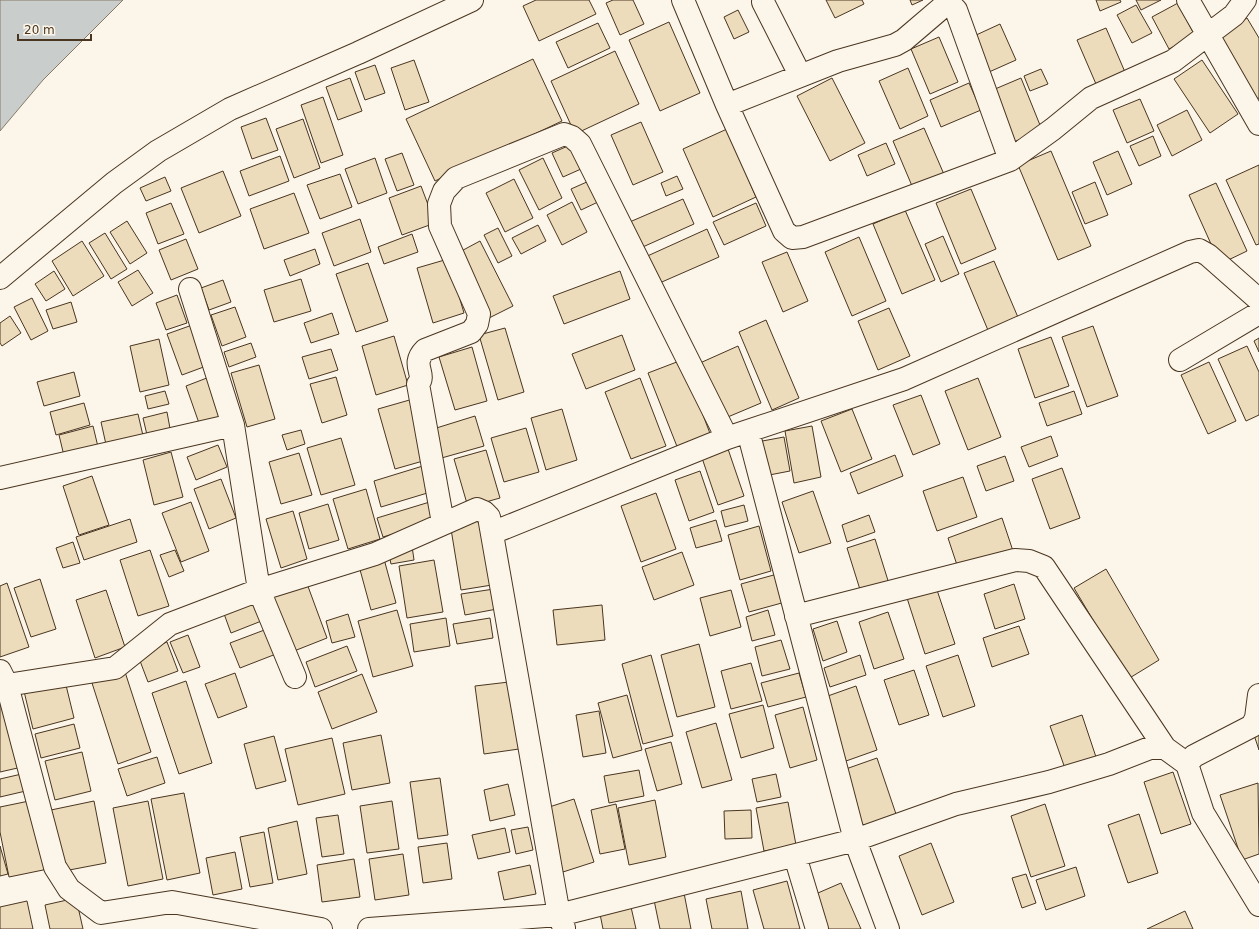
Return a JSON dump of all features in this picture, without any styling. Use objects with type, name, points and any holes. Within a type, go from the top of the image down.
[{"type":"street","points":[[0,278],[114,183],[158,151],[230,109],[358,53],[472,0]]},
{"type":"street","points":[[683,0],[727,105],[784,231],[792,238],[803,237],[1010,160],[1053,129],[1091,98],[1173,62],[1234,15],[1245,0]]},
{"type":"street","points":[[1188,0],[1207,35],[1257,113]]},
{"type":"street","points":[[763,2],[800,75]]},
{"type":"street","points":[[727,105],[838,61],[895,45],[904,40],[945,5],[950,4],[956,10],[1010,160]]},
{"type":"street","points":[[443,523],[418,384],[421,378],[418,362],[420,355],[425,350],[472,332],[479,314],[440,226],[439,204],[444,191],[456,178],[564,134],[580,144],[727,438]]},
{"type":"street","points":[[492,533],[748,430],[904,379],[1190,252],[1199,250],[1208,255],[1259,300]]},
{"type":"street","points":[[190,288],[232,425],[259,590],[295,677]]},
{"type":"street","points":[[1180,360],[1259,313]]},
{"type":"street","points":[[0,478],[232,425]]},
{"type":"street","points":[[748,430],[855,840],[888,929]]},
{"type":"street","points":[[321,929],[172,902],[101,921],[69,889],[55,867],[3,678],[115,668],[170,624],[259,590],[375,554],[477,509],[490,517],[562,922]]},
{"type":"street","points":[[796,616],[1015,560],[1028,561],[1044,567],[1165,748],[1186,764],[1203,813],[1259,904]]},
{"type":"street","points":[[1186,764],[1194,756],[1252,726],[1256,718],[1259,695]]},
{"type":"street","points":[[369,929],[562,922],[855,840],[956,804],[1049,782],[1108,764],[1150,748],[1165,748]]},
{"type":"street","points":[[795,856],[817,929]]},
{"type":"shaded area","points":[[0,0],[123,0],[43,80],[0,131]]},
{"type":"building","points":[[536,0],[589,0],[596,14],[539,41],[523,6]]},
{"type":"building","points":[[613,0],[633,0],[644,24],[620,35],[606,3]]},
{"type":"building","points":[[826,0],[862,0],[864,4],[835,18]]},
{"type":"building","points":[[910,0],[923,0],[912,5]]},
{"type":"building","points":[[1096,0],[1120,0],[1121,2],[1100,11]]},
{"type":"building","points":[[1136,0],[1161,0],[1141,10]]},
{"type":"building","points":[[1178,3],[1195,36],[1169,49],[1152,17]]},
{"type":"building","points":[[1136,5],[1152,33],[1132,43],[1117,15]]},
{"type":"building","points":[[738,10],[749,32],[734,39],[724,17]]},
{"type":"building","points":[[1247,18],[1259,38],[1259,98],[1257,99],[1219,34]]},
{"type":"building","points":[[669,22],[700,93],[660,111],[629,40]]},
{"type":"building","points":[[598,23],[610,48],[568,68],[556,42]]},
{"type":"building","points":[[1000,24],[1016,60],[989,72],[974,36]]},
{"type":"building","points":[[1106,28],[1128,79],[1099,91],[1077,40]]},
{"type":"building","points":[[939,37],[958,82],[930,94],[911,49]]},
{"type":"building","points":[[615,51],[639,104],[575,134],[551,81]]},
{"type":"building","points":[[533,59],[562,121],[435,181],[406,119]]},
{"type":"building","points":[[414,60],[429,102],[405,110],[391,68]]},
{"type":"building","points":[[1202,60],[1238,114],[1210,133],[1174,79]]},
{"type":"building","points":[[375,65],[385,93],[365,100],[355,72]]},
{"type":"building","points":[[908,68],[928,116],[900,129],[879,81]]},
{"type":"building","points":[[1041,69],[1048,84],[1030,91],[1024,76]]},
{"type":"building","points":[[350,78],[362,111],[338,120],[326,87]]},
{"type":"building","points":[[832,78],[865,143],[830,161],[797,96]]},
{"type":"building","points":[[1021,78],[1042,130],[1009,144],[988,92]]},
{"type":"building","points":[[969,83],[981,110],[941,127],[930,100]]},
{"type":"building","points":[[323,97],[343,155],[321,163],[301,105]]},
{"type":"building","points":[[1140,99],[1154,131],[1127,143],[1113,110]]},
{"type":"building","points":[[1187,110],[1202,140],[1172,156],[1157,125]]},
{"type":"building","points":[[266,118],[278,150],[252,159],[241,127]]},
{"type":"building","points":[[303,119],[320,168],[294,178],[276,129]]},
{"type":"building","points":[[641,122],[663,172],[633,185],[611,135]]},
{"type":"building","points":[[924,128],[946,179],[915,193],[893,141]]},
{"type":"building","points":[[727,129],[756,197],[713,217],[683,149]]},
{"type":"building","points":[[1153,136],[1161,156],[1139,166],[1130,146]]},
{"type":"building","points":[[886,143],[895,164],[867,176],[858,155]]},
{"type":"building","points":[[570,145],[581,169],[563,177],[552,153]]},
{"type":"building","points":[[1051,151],[1091,246],[1058,260],[1018,165]]},
{"type":"building","points":[[1118,151],[1132,184],[1107,195],[1093,162]]},
{"type":"building","points":[[402,153],[414,185],[397,191],[385,159]]},
{"type":"building","points":[[280,156],[289,181],[249,196],[240,171]]},
{"type":"building","points":[[375,158],[387,193],[358,204],[345,169]]},
{"type":"building","points":[[543,158],[562,198],[539,210],[519,170]]},
{"type":"building","points":[[1259,165],[1259,244],[1256,245],[1226,180]]},
{"type":"building","points":[[223,171],[241,216],[199,233],[181,188]]},
{"type":"building","points":[[340,174],[352,207],[320,219],[307,185]]},
{"type":"building","points":[[677,176],[683,189],[666,196],[661,183]]},
{"type":"building","points":[[165,177],[171,191],[146,201],[140,188]]},
{"type":"building","points":[[514,179],[533,218],[505,232],[486,193]]},
{"type":"building","points":[[589,181],[598,202],[581,210],[571,189]]},
{"type":"building","points":[[1095,182],[1108,215],[1085,224],[1072,192]]},
{"type":"building","points":[[1216,183],[1247,251],[1220,264],[1189,195]]},
{"type":"building","points":[[421,186],[435,223],[402,235],[389,198]]},
{"type":"building","points":[[971,189],[996,249],[961,264],[936,203]]},
{"type":"building","points":[[294,193],[309,233],[264,249],[250,209]]},
{"type":"building","points":[[683,199],[694,224],[636,250],[625,224]]},
{"type":"building","points":[[572,202],[587,232],[562,245],[547,215]]},
{"type":"building","points":[[171,203],[184,234],[158,244],[146,213]]},
{"type":"building","points":[[756,203],[766,226],[724,245],[713,222]]},
{"type":"building","points":[[905,210],[935,280],[902,294],[873,224]]},
{"type":"building","points":[[360,219],[371,252],[334,266],[322,233]]},
{"type":"building","points":[[127,221],[147,253],[130,264],[110,232]]},
{"type":"building","points":[[538,225],[546,241],[521,254],[512,238]]},
{"type":"building","points":[[498,228],[512,256],[498,263],[484,235]]},
{"type":"building","points":[[707,229],[719,257],[655,285],[643,258]]},
{"type":"building","points":[[105,233],[127,269],[111,279],[89,243]]},
{"type":"building","points":[[412,234],[418,252],[384,264],[378,247]]},
{"type":"building","points":[[943,236],[959,274],[941,282],[925,244]]},
{"type":"building","points":[[859,237],[886,301],[852,316],[825,252]]},
{"type":"building","points":[[186,239],[198,269],[171,280],[159,250]]},
{"type":"building","points":[[82,241],[104,276],[73,296],[52,261]]},
{"type":"building","points":[[480,241],[513,306],[487,319],[454,255]]},
{"type":"building","points":[[315,249],[320,264],[290,276],[284,260]]},
{"type":"building","points":[[787,252],[808,301],[783,312],[762,262]]},
{"type":"building","points":[[448,259],[464,313],[433,323],[417,268]]},
{"type":"building","points":[[994,261],[1020,322],[990,335],[964,273]]},
{"type":"building","points":[[368,263],[388,321],[356,332],[336,274]]},
{"type":"building","points":[[138,270],[153,293],[132,306],[118,282]]},
{"type":"building","points":[[54,271],[65,289],[46,301],[35,284]]},
{"type":"building","points":[[620,271],[630,299],[564,324],[553,296]]},
{"type":"building","points":[[301,279],[311,311],[274,322],[264,290]]},
{"type":"building","points":[[223,280],[231,302],[209,310],[201,288]]},
{"type":"building","points":[[177,295],[187,323],[166,330],[156,303]]},
{"type":"building","points":[[32,298],[48,331],[31,340],[14,307]]},
{"type":"building","points":[[71,302],[77,322],[53,329],[46,310]]},
{"type":"building","points":[[235,307],[246,337],[222,346],[211,315]]},
{"type":"building","points":[[889,308],[910,356],[878,370],[858,321]]},
{"type":"building","points":[[332,313],[339,334],[311,343],[304,323]]},
{"type":"building","points":[[10,316],[21,333],[2,346],[0,343],[0,323]]},
{"type":"building","points":[[766,320],[799,398],[772,410],[739,332]]},
{"type":"building","points":[[195,324],[209,365],[182,375],[167,334]]},
{"type":"building","points":[[1093,326],[1118,396],[1087,407],[1062,337]]},
{"type":"building","points":[[505,328],[524,392],[498,400],[479,335]]},
{"type":"building","points":[[622,335],[635,370],[586,389],[572,354]]},
{"type":"building","points":[[394,336],[408,385],[376,395],[362,346]]},
{"type":"building","points":[[1051,337],[1069,386],[1035,398],[1018,349]]},
{"type":"building","points":[[1259,338],[1259,352],[1254,341]]},
{"type":"building","points":[[159,339],[169,385],[140,392],[130,346]]},
{"type":"building","points":[[251,343],[256,357],[229,367],[224,352]]},
{"type":"building","points":[[738,346],[761,403],[723,419],[700,363]]},
{"type":"building","points":[[1247,346],[1259,372],[1259,415],[1246,421],[1218,359]]},
{"type":"building","points":[[472,347],[487,401],[455,410],[439,357]]},
{"type":"building","points":[[331,349],[338,370],[309,379],[302,357]]},
{"type":"building","points":[[682,360],[711,436],[678,449],[648,373]]},
{"type":"building","points":[[1209,362],[1236,421],[1208,434],[1181,375]]},
{"type":"building","points":[[259,365],[275,419],[247,427],[231,373]]},
{"type":"building","points":[[74,372],[80,396],[44,406],[37,382]]},
{"type":"building","points":[[212,376],[227,416],[200,426],[186,386]]},
{"type":"building","points":[[336,377],[347,415],[322,423],[310,384]]},
{"type":"building","points":[[640,378],[666,446],[631,459],[605,392]]},
{"type":"building","points":[[978,378],[1001,437],[968,450],[945,391]]},
{"type":"building","points":[[165,391],[169,404],[148,409],[145,396]]},
{"type":"building","points":[[1074,391],[1082,414],[1047,426],[1039,403]]},
{"type":"building","points":[[921,395],[940,444],[913,455],[893,405]]},
{"type":"building","points":[[413,399],[430,459],[395,469],[378,409]]},
{"type":"building","points":[[84,403],[90,425],[56,435],[50,412]]},
{"type":"building","points":[[562,409],[577,460],[546,470],[531,418]]},
{"type":"building","points":[[852,409],[872,459],[841,472],[821,421]]},
{"type":"building","points":[[167,412],[171,434],[148,439],[143,418]]},
{"type":"building","points":[[138,414],[144,440],[107,449],[101,422]]},
{"type":"building","points":[[475,416],[484,446],[438,459],[430,430]]},
{"type":"building","points":[[93,426],[99,451],[65,460],[59,435]]},
{"type":"building","points":[[812,426],[821,477],[794,483],[785,431]]},
{"type":"building","points":[[526,428],[539,472],[504,482],[491,438]]},
{"type":"building","points":[[301,430],[305,444],[287,450],[282,435]]},
{"type":"building","points":[[1051,436],[1058,456],[1029,467],[1021,447]]},
{"type":"building","points":[[784,437],[790,471],[764,476],[757,442]]},
{"type":"building","points":[[341,438],[355,485],[321,495],[307,448]]},
{"type":"building","points":[[218,445],[227,467],[196,480],[187,457]]},
{"type":"building","points":[[727,446],[744,496],[718,505],[701,455]]},
{"type":"building","points":[[486,450],[500,498],[468,507],[454,459]]},
{"type":"building","points":[[171,452],[183,497],[154,505],[143,460]]},
{"type":"building","points":[[299,453],[312,495],[281,504],[269,462]]},
{"type":"building","points":[[895,455],[903,476],[858,494],[850,473]]},
{"type":"building","points":[[1005,456],[1014,481],[986,491],[977,466]]},
{"type":"building","points":[[426,465],[434,491],[381,507],[374,481]]},
{"type":"building","points":[[1062,468],[1080,518],[1050,529],[1032,479]]},
{"type":"building","points":[[700,471],[714,512],[689,521],[675,480]]},
{"type":"building","points":[[92,476],[109,525],[79,535],[63,486]]},
{"type":"building","points":[[963,477],[977,517],[937,531],[923,491]]},
{"type":"building","points":[[221,479],[236,518],[209,529],[194,489]]},
{"type":"building","points":[[366,489],[380,539],[348,549],[333,499]]},
{"type":"building","points":[[813,491],[831,543],[799,553],[782,502]]},
{"type":"building","points":[[656,493],[676,549],[641,562],[621,506]]},
{"type":"building","points":[[433,501],[439,520],[383,537],[377,518]]},
{"type":"building","points":[[191,502],[209,551],[181,562],[162,513]]},
{"type":"building","points":[[328,504],[339,540],[309,549],[299,513]]},
{"type":"building","points":[[744,505],[748,521],[725,527],[721,511]]},
{"type":"building","points":[[293,511],[307,559],[281,568],[266,519]]},
{"type":"building","points":[[869,515],[875,532],[847,542],[842,525]]},
{"type":"building","points":[[482,518],[492,585],[461,590],[450,523]]},
{"type":"building","points":[[1002,518],[1014,554],[960,574],[948,538]]},
{"type":"building","points":[[130,519],[137,542],[84,560],[76,537]]},
{"type":"building","points":[[716,520],[722,541],[696,548],[690,528]]},
{"type":"building","points":[[759,526],[771,571],[740,580],[728,535]]},
{"type":"building","points":[[875,539],[890,587],[862,596],[847,548]]},
{"type":"building","points":[[73,542],[80,563],[63,568],[56,548]]},
{"type":"building","points":[[412,546],[414,560],[391,564],[388,550]]},
{"type":"building","points":[[150,550],[169,606],[138,616],[120,560]]},
{"type":"building","points":[[175,550],[184,571],[169,577],[160,555]]},
{"type":"building","points":[[682,552],[694,585],[654,600],[642,567]]},
{"type":"building","points":[[384,559],[396,603],[371,610],[359,566]]},
{"type":"building","points":[[434,560],[443,612],[407,618],[399,566]]},
{"type":"building","points":[[1106,569],[1159,660],[1128,679],[1074,588]]},
{"type":"building","points":[[781,573],[789,601],[749,612],[741,584]]},
{"type":"building","points":[[40,579],[56,629],[31,637],[14,588]]},
{"type":"building","points":[[306,581],[327,638],[289,653],[267,597]]},
{"type":"building","points":[[7,583],[29,647],[0,657],[0,586]]},
{"type":"building","points":[[1014,584],[1025,619],[995,629],[984,594]]},
{"type":"building","points":[[936,587],[955,644],[925,654],[907,598]]},
{"type":"building","points":[[494,589],[497,609],[465,615],[461,594]]},
{"type":"building","points":[[106,590],[125,647],[95,658],[76,600]]},
{"type":"building","points":[[731,590],[741,627],[710,636],[700,598]]},
{"type":"building","points":[[256,598],[264,620],[231,633],[223,611]]},
{"type":"building","points":[[602,605],[605,640],[557,645],[553,610]]},
{"type":"building","points":[[397,610],[413,666],[373,677],[358,621]]},
{"type":"building","points":[[768,610],[775,635],[752,641],[746,617]]},
{"type":"building","points":[[888,612],[904,659],[874,669],[859,622]]},
{"type":"building","points":[[348,614],[355,637],[332,643],[326,621]]},
{"type":"building","points":[[446,618],[450,646],[414,652],[410,624]]},
{"type":"building","points":[[490,618],[493,638],[457,644],[453,624]]},
{"type":"building","points":[[837,621],[847,652],[823,661],[813,629]]},
{"type":"building","points":[[1019,626],[1029,654],[992,667],[983,638]]},
{"type":"building","points":[[267,629],[276,654],[240,668],[230,643]]},
{"type":"building","points":[[188,635],[200,667],[183,673],[170,642]]},
{"type":"building","points":[[781,640],[790,669],[762,676],[755,647]]},
{"type":"building","points":[[167,642],[178,671],[148,682],[137,653]]},
{"type":"building","points":[[699,644],[715,707],[677,717],[661,655]]},
{"type":"building","points":[[347,646],[357,671],[315,687],[306,662]]},
{"type":"building","points":[[651,655],[673,736],[643,744],[622,664]]},
{"type":"building","points":[[860,655],[866,675],[830,687],[824,668]]},
{"type":"building","points":[[958,655],[975,706],[943,717],[926,666]]},
{"type":"building","points":[[751,663],[762,701],[731,709],[721,671]]},
{"type":"building","points":[[914,670],[929,715],[899,725],[884,680]]},
{"type":"building","points":[[125,672],[151,752],[118,764],[92,683]]},
{"type":"building","points":[[235,673],[247,707],[218,718],[205,684]]},
{"type":"building","points":[[799,673],[806,697],[768,707],[761,683]]},
{"type":"building","points":[[362,674],[377,712],[332,729],[318,692]]},
{"type":"building","points":[[64,677],[74,718],[33,729],[23,687]]},
{"type":"building","points":[[186,681],[212,763],[179,774],[152,693]]},
{"type":"building","points":[[509,682],[519,749],[484,754],[475,686]]},
{"type":"building","points":[[856,686],[877,750],[846,761],[825,697]]},
{"type":"building","points":[[0,694],[22,767],[0,772]]},
{"type":"building","points":[[627,695],[642,750],[613,758],[598,703]]},
{"type":"building","points":[[763,705],[774,748],[741,758],[729,714]]},
{"type":"building","points":[[803,707],[817,760],[790,768],[775,715]]},
{"type":"building","points":[[599,711],[606,753],[583,757],[576,715]]},
{"type":"building","points":[[1082,715],[1098,763],[1067,774],[1050,726]]},
{"type":"building","points":[[716,723],[732,780],[702,788],[686,732]]},
{"type":"building","points":[[74,724],[80,748],[41,758],[35,734]]},
{"type":"building","points":[[1259,734],[1259,750],[1254,735]]},
{"type":"building","points":[[381,735],[390,783],[352,790],[343,743]]},
{"type":"building","points":[[274,736],[286,781],[256,789],[244,744]]},
{"type":"building","points":[[332,738],[345,794],[298,805],[285,749]]},
{"type":"building","points":[[671,742],[682,784],[657,791],[645,749]]},
{"type":"building","points":[[82,752],[91,791],[55,800],[45,761]]},
{"type":"building","points":[[157,757],[165,783],[127,796],[118,769]]},
{"type":"building","points":[[877,758],[897,817],[862,828],[843,770]]},
{"type":"building","points":[[639,770],[644,796],[609,803],[604,776]]},
{"type":"building","points":[[1173,772],[1191,824],[1161,834],[1144,782]]},
{"type":"building","points":[[26,773],[30,790],[0,797],[0,779]]},
{"type":"building","points":[[776,774],[781,797],[757,802],[752,779]]},
{"type":"building","points":[[440,778],[448,835],[418,839],[410,782]]},
{"type":"building","points":[[1258,783],[1259,854],[1242,860],[1220,795]]},
{"type":"building","points":[[508,784],[515,815],[490,821],[484,790]]},
{"type":"building","points":[[184,793],[200,873],[167,880],[151,799]]},
{"type":"building","points":[[574,799],[594,862],[563,872],[543,809]]},
{"type":"building","points":[[34,800],[48,869],[9,877],[0,832],[0,807]]},
{"type":"building","points":[[655,800],[666,857],[629,865],[618,808]]},
{"type":"building","points":[[94,801],[106,863],[64,871],[51,810]]},
{"type":"building","points":[[148,801],[163,879],[128,886],[113,808]]},
{"type":"building","points":[[392,801],[399,849],[367,853],[360,806]]},
{"type":"building","points":[[788,802],[796,845],[764,851],[756,808]]},
{"type":"building","points":[[616,804],[625,849],[600,854],[591,810]]},
{"type":"building","points":[[1045,804],[1065,866],[1031,877],[1011,816]]},
{"type":"building","points":[[751,810],[752,838],[725,839],[724,811]]},
{"type":"building","points":[[1139,814],[1158,873],[1128,883],[1108,825]]},
{"type":"building","points":[[338,815],[344,854],[322,857],[316,818]]},
{"type":"building","points":[[297,821],[307,874],[278,880],[268,828]]},
{"type":"building","points":[[528,827],[533,850],[516,854],[511,830]]},
{"type":"building","points":[[505,828],[510,852],[478,859],[472,835]]},
{"type":"building","points":[[264,832],[273,883],[250,887],[240,837]]},
{"type":"building","points":[[447,843],[452,879],[423,883],[418,847]]},
{"type":"building","points":[[931,843],[954,902],[922,915],[899,856]]},
{"type":"building","points":[[0,846],[8,874],[0,876]]},
{"type":"building","points":[[235,852],[242,889],[213,895],[206,858]]},
{"type":"building","points":[[403,854],[409,895],[375,900],[369,859]]},
{"type":"building","points":[[354,859],[360,897],[322,902],[317,865]]},
{"type":"building","points":[[530,865],[536,894],[504,900],[498,872]]},
{"type":"building","points":[[1076,867],[1085,896],[1046,910],[1036,880]]},
{"type":"building","points":[[1026,874],[1036,903],[1022,908],[1012,878]]},
{"type":"building","points":[[787,881],[800,929],[764,929],[753,890]]},
{"type":"building","points":[[841,883],[861,929],[825,929],[811,896]]},
{"type":"building","points":[[741,891],[748,929],[712,929],[706,899]]},
{"type":"building","points":[[684,893],[691,929],[660,929],[654,900]]},
{"type":"building","points":[[76,898],[83,929],[50,929],[45,905]]},
{"type":"building","points":[[27,901],[33,929],[0,929],[0,907]]},
{"type":"building","points":[[631,907],[636,929],[603,929],[600,914]]},
{"type":"building","points":[[1185,911],[1193,929],[1147,929]]}]
